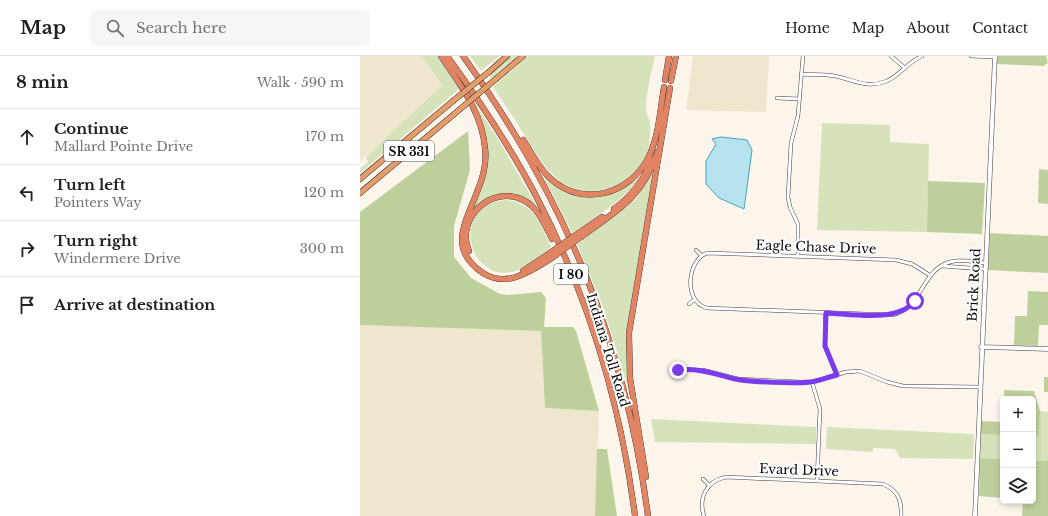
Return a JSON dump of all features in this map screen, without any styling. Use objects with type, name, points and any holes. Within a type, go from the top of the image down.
[{"type":"highway","points":[[441,56],[478,114],[484,133],[485,165],[477,193],[464,223],[462,234],[463,246],[468,257],[475,267],[484,274],[505,279],[523,275],[621,208],[640,189],[652,169],[661,139]]},
{"type":"highway","name":"Indiana Toll Road","points":[[447,56],[487,114],[531,188],[576,286],[598,347],[613,401],[625,455],[635,516]]},
{"type":"highway","name":"Indiana Toll Road","points":[[463,56],[498,107],[535,168],[552,199],[581,261],[616,358],[639,453],[649,516]]},
{"type":"highway","name":"SR 331","points":[[360,179],[507,56]]},
{"type":"highway","name":"SR 331","points":[[360,193],[523,56]]},
{"type":"highway","points":[[669,56],[668,81],[676,56]]},
{"type":"highway","points":[[581,234],[630,195],[642,179],[650,162],[667,88],[661,139],[632,316],[629,349],[630,378],[642,443],[649,516]]},
{"type":"highway","points":[[498,107],[512,123],[542,169],[561,187],[572,192],[598,195],[621,188],[632,181],[641,170],[654,143]]},
{"type":"highway","points":[[548,257],[516,274],[498,275],[489,272],[478,264],[467,247],[467,226],[471,216],[478,207],[487,201],[498,197],[510,197],[523,200],[532,206],[541,217],[576,286]]},
{"type":"street","points":[[798,256],[798,224],[790,207],[788,197],[791,143],[798,116],[802,56]]},
{"type":"street","points":[[891,56],[905,68]]},
{"type":"street","points":[[801,74],[835,76],[854,83],[868,85],[886,81],[922,56]]},
{"type":"street","points":[[971,56],[995,57]]},
{"type":"street","name":"Brick Road","points":[[975,516],[984,269],[995,57]]},
{"type":"street","points":[[777,98],[800,99]]},
{"type":"street","points":[[696,250],[700,256],[695,265],[690,288],[694,300],[707,308],[888,315],[900,312],[912,304],[931,276],[942,266],[954,261],[985,263]]},
{"type":"street","name":"Eagle Chase Drive","points":[[700,256],[708,253],[900,261],[912,264],[931,276]]},
{"type":"street","points":[[942,266],[984,269]]},
{"type":"street","points":[[689,304],[694,300]]},
{"type":"street","points":[[826,313],[825,346],[837,375]]},
{"type":"street","points":[[981,347],[1048,349]]},
{"type":"street","points":[[678,370],[703,370],[738,379],[812,382],[837,375],[860,371],[887,382],[909,387],[979,387]]},
{"type":"street","points":[[812,382],[820,409],[817,481]]},
{"type":"street","name":"Evard Drive","points":[[709,485],[716,480],[726,477],[876,484],[887,486],[895,491],[900,499],[901,516]]},
{"type":"street","points":[[703,479],[709,485],[704,492],[704,516]]},
{"type":"shaded area","points":[[360,56],[421,56],[442,85],[397,129],[360,161]]},
{"type":"shaded area","points":[[693,56],[769,56],[766,112],[686,110]]},
{"type":"shaded area","points":[[360,325],[541,331],[545,408],[599,411],[595,516],[360,516]]},
{"type":"green space","points":[[421,56],[437,56],[459,89],[360,173],[360,169],[368,162],[366,157],[442,85]]},
{"type":"green space","points":[[470,56],[499,56],[481,71]]},
{"type":"green space","points":[[511,56],[518,56],[491,78],[489,75]]},
{"type":"green space","points":[[528,56],[655,56],[646,104],[646,112],[650,122],[648,149],[643,161],[630,177],[612,187],[595,191],[580,190],[567,185],[546,167],[493,87]]},
{"type":"green space","points":[[998,56],[1046,56],[1048,63],[1043,66],[997,64]]},
{"type":"green space","points":[[474,102],[498,139],[537,207],[526,200],[489,198],[474,209],[472,208],[480,190],[486,137]]},
{"type":"green space","points":[[822,123],[890,125],[890,142],[929,144],[927,232],[817,230]]},
{"type":"green space","points":[[468,131],[470,170],[454,226],[454,257],[471,278],[500,294],[508,295],[541,292],[546,298],[544,327],[573,327],[576,331],[599,411],[545,408],[541,331],[360,325],[360,212]]},
{"type":"green space","points":[[1039,169],[1048,170],[1048,204],[1038,203]]},
{"type":"green space","points":[[654,172],[630,311],[631,398],[604,309],[577,244],[635,200]]},
{"type":"green space","points":[[543,175],[558,186],[600,196],[618,191],[639,178],[617,201],[572,233]]},
{"type":"green space","points":[[928,181],[985,183],[982,234],[927,232]]},
{"type":"green space","points":[[506,200],[516,202],[530,210],[540,223],[551,247],[522,268],[501,273],[488,268],[477,258],[472,244],[471,230],[476,216],[487,206]]},
{"type":"green space","points":[[990,233],[1048,236],[1048,273],[988,270]]},
{"type":"green space","points":[[1028,291],[1048,292],[1048,325],[1039,325],[1038,346],[1014,345],[1015,316],[1027,316]]},
{"type":"green space","points":[[1044,377],[1048,377],[1048,392],[1044,392]]},
{"type":"green space","points":[[1004,390],[1034,391],[1036,396],[1004,396]]},
{"type":"green space","points":[[1036,398],[1040,411],[1039,436],[1036,436]]},
{"type":"green space","points":[[1040,411],[1048,412],[1048,461],[1036,461],[1036,435],[1039,435]]},
{"type":"green space","points":[[651,419],[816,427],[816,444],[655,442]]},
{"type":"green space","points":[[981,421],[1000,422],[1000,435],[981,434]]},
{"type":"green space","points":[[827,427],[974,434],[973,459],[900,458],[895,449],[873,448],[873,452],[826,449]]},
{"type":"green space","points":[[981,434],[1000,435],[1000,459],[980,458]]},
{"type":"green space","points":[[597,449],[607,449],[617,516],[595,516]]},
{"type":"green space","points":[[980,458],[1000,459],[1000,498],[979,496]]},
{"type":"green space","points":[[1036,461],[1048,461],[1048,516],[1022,516],[1023,504],[1036,504]]},
{"type":"water","points":[[721,137],[747,140],[752,150],[744,209],[719,198],[706,184],[706,161],[716,144],[712,139]]},
{"type":"route","points":[[678,370],[703,370],[715,372],[734,379],[808,382],[837,375],[825,346],[826,313],[892,315],[903,311],[915,301]]}]
